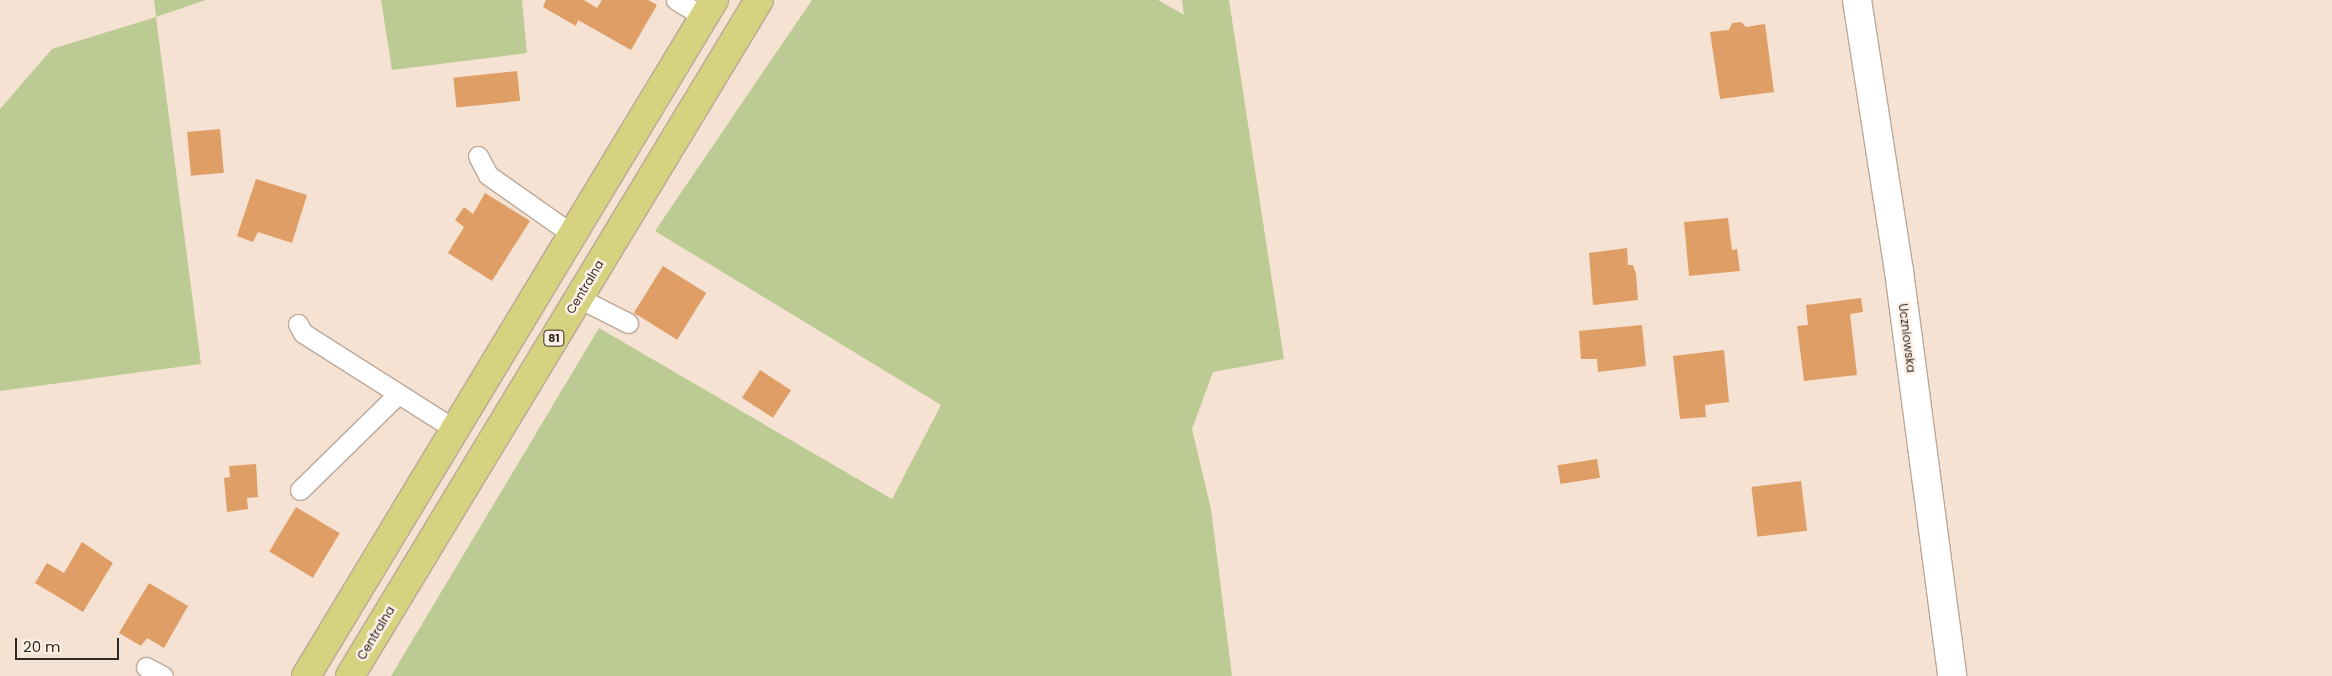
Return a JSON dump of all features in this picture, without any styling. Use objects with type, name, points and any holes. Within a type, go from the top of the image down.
[{"type":"main road","name":"Centralna","points":[[350,676],[759,0]]},
{"type":"main road","points":[[306,676],[709,9]]},
{"type":"street","name":"Uczniowska","points":[[1857,0],[1899,271],[1952,676]]},
{"type":"lane","points":[[676,0],[709,9]]},
{"type":"lane","points":[[478,156],[488,175],[572,234]]},
{"type":"lane","points":[[579,298],[628,324]]},
{"type":"lane","points":[[298,324],[303,334],[454,429]]},
{"type":"lane","points":[[300,490],[398,394]]},
{"type":"lane","points":[[146,667],[163,676]]},
{"type":"green space","points":[[154,0],[206,0],[156,17]]},
{"type":"green space","points":[[381,0],[522,0],[527,53],[392,70]]},
{"type":"green space","points":[[812,0],[1158,0],[1184,15],[1182,0],[1229,0],[1284,359],[1213,372],[1192,429],[1211,509],[1232,676],[391,676],[599,328],[892,499],[941,405],[655,231]]},
{"type":"green space","points":[[156,17],[201,364],[0,391],[0,109],[52,49]]},
{"type":"building","points":[[546,0],[584,0],[597,8],[602,0],[648,0],[657,5],[631,50],[578,20],[576,26],[543,7]]},
{"type":"building","points":[[1741,22],[1746,27],[1765,24],[1774,92],[1720,99],[1710,32],[1729,30],[1732,23]]},
{"type":"building","points":[[517,71],[520,101],[456,108],[453,78]]},
{"type":"building","points":[[220,129],[224,173],[191,176],[187,132]]},
{"type":"building","points":[[256,179],[307,195],[292,243],[258,232],[253,242],[237,236]]},
{"type":"building","points":[[485,193],[530,221],[492,281],[448,253],[464,227],[455,220],[464,207],[473,214]]},
{"type":"building","points":[[1728,218],[1732,250],[1737,249],[1740,271],[1689,276],[1684,222]]},
{"type":"building","points":[[1627,248],[1628,265],[1633,265],[1636,274],[1638,300],[1593,305],[1589,253]]},
{"type":"building","points":[[663,266],[706,293],[677,340],[634,313]]},
{"type":"building","points":[[1861,298],[1863,312],[1850,314],[1857,375],[1804,381],[1797,326],[1808,325],[1806,305]]},
{"type":"building","points":[[1642,325],[1646,366],[1598,372],[1597,359],[1581,359],[1579,331]]},
{"type":"building","points":[[1724,350],[1729,402],[1705,405],[1706,417],[1680,419],[1673,356]]},
{"type":"building","points":[[760,370],[791,390],[773,418],[742,398]]},
{"type":"building","points":[[1597,459],[1600,478],[1560,484],[1557,465]]},
{"type":"building","points":[[256,464],[258,497],[247,498],[248,509],[227,512],[224,478],[230,477],[229,466]]},
{"type":"building","points":[[1801,481],[1807,531],[1757,537],[1751,487]]},
{"type":"building","points":[[296,507],[340,533],[313,578],[269,552]]},
{"type":"building","points":[[82,542],[113,563],[83,612],[35,583],[47,563],[64,573]]},
{"type":"building","points":[[149,583],[188,606],[164,648],[147,638],[141,646],[119,633]]}]
